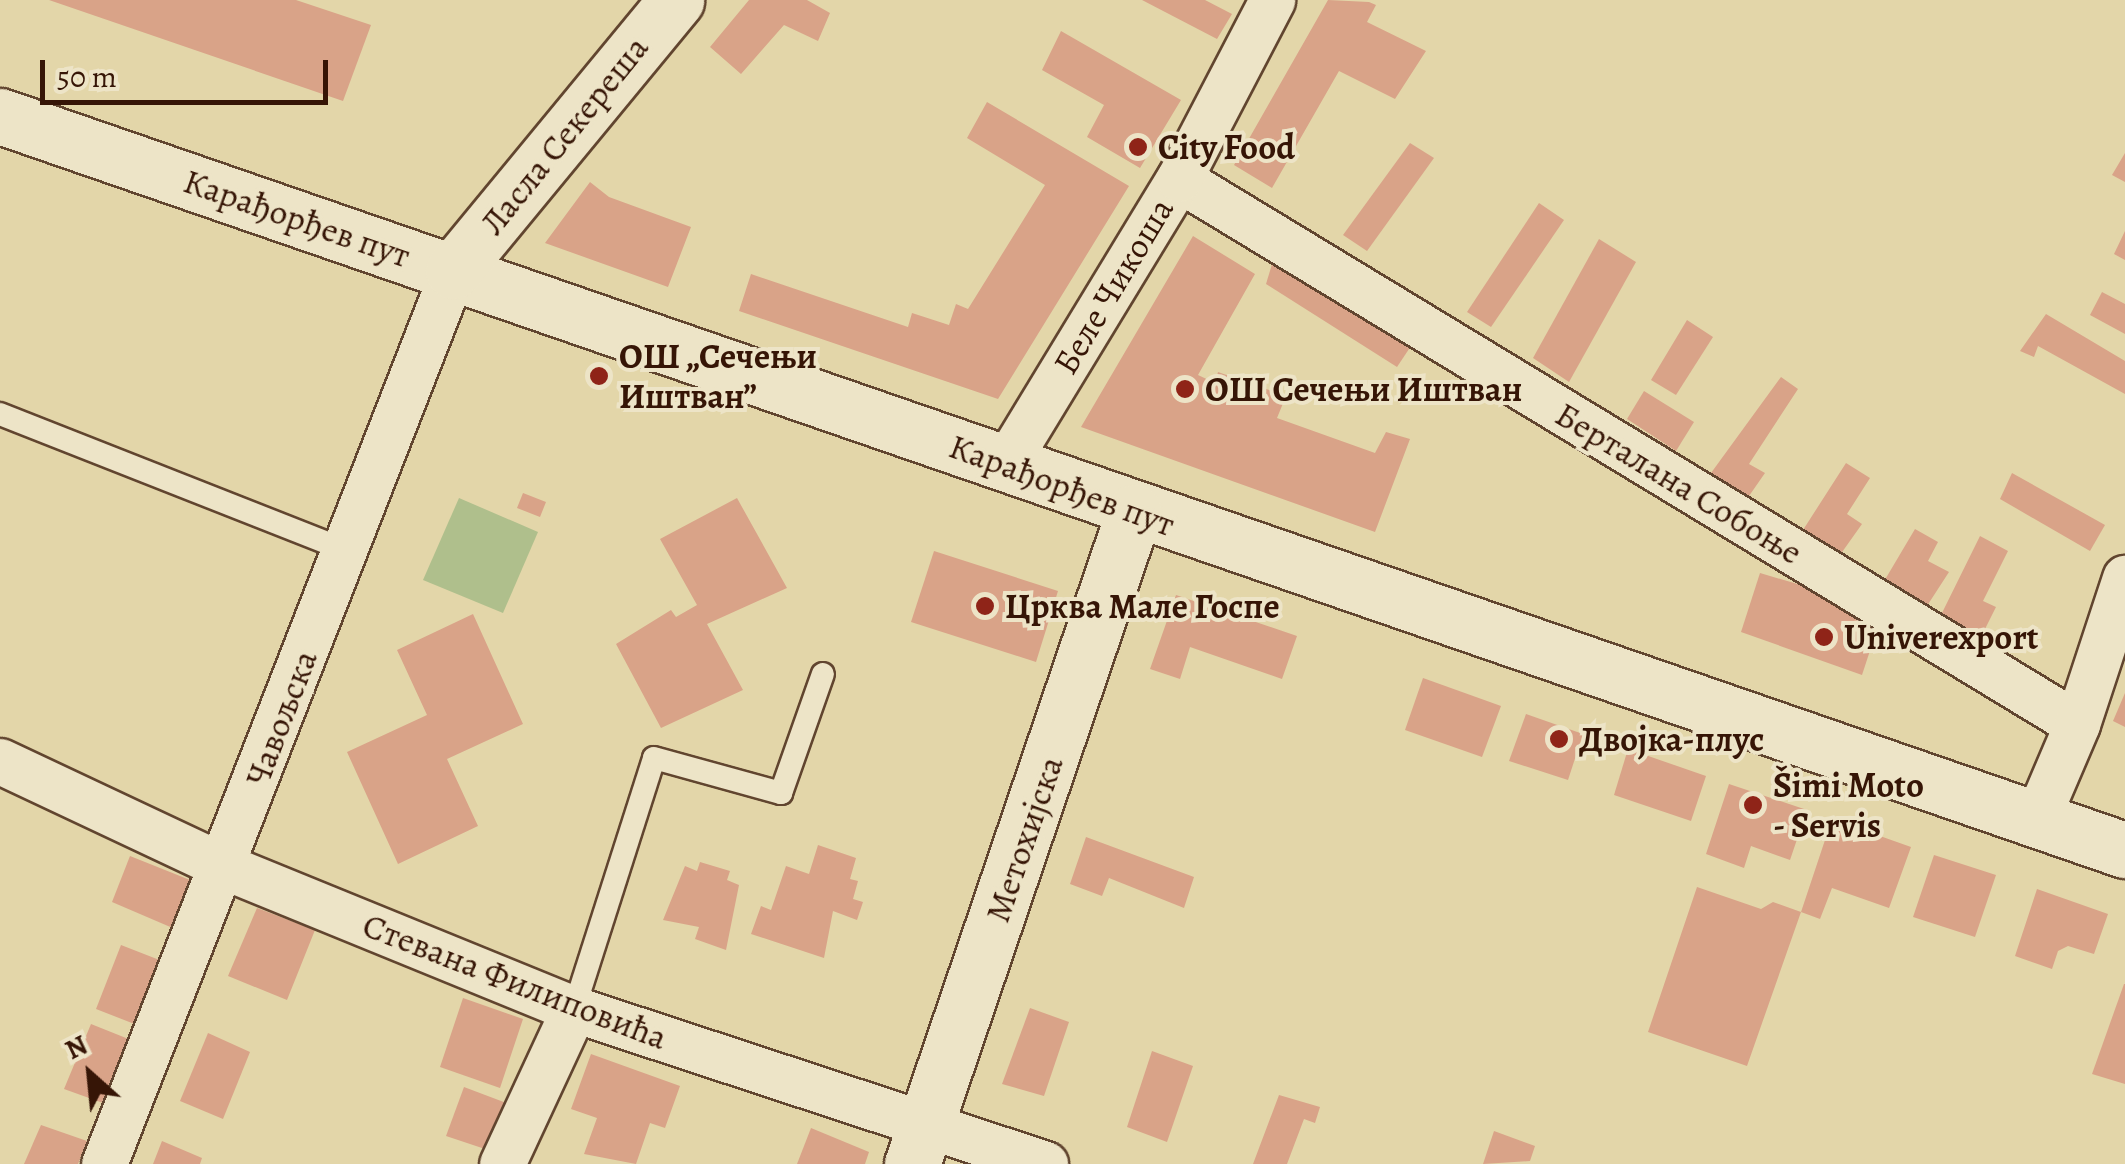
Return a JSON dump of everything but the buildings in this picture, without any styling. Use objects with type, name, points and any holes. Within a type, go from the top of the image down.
[{"type":"main road","name":"Ласла Секереша","points":[[454,271],[676,0]]},
{"type":"main road","name":"Карађорђев пут","points":[[0,116],[1006,463],[1134,512],[2125,850]]},
{"type":"main road","name":"Метохијска","points":[[920,1144],[1134,512]]},
{"type":"street","name":"Беле Чикоша","points":[[1006,463],[1179,179],[1272,0]]},
{"type":"street","name":"Берталана Собоње","points":[[1179,179],[2077,724]]},
{"type":"street","name":"Чавољска","points":[[104,1164],[454,271]]},
{"type":"street","points":[[2038,818],[2077,724],[2125,578]]},
{"type":"street","name":"Стевана Филиповића","points":[[0,761],[223,866],[920,1144],[1045,1164]]},
{"type":"street","points":[[502,1164],[574,1009]]},
{"type":"lane","points":[[0,414],[346,550]]},
{"type":"lane","points":[[574,1009],[654,758],[781,793],[823,674]]},
{"type":"green space","points":[[459,498],[538,532],[503,613],[423,580]]},
{"type":"place","name":"City Food","points":[[1138,147]]},
{"type":"place","name":"ОШ „Сечењи Иштван”","points":[[599,376]]},
{"type":"place","name":"ОШ Сечењи Иштван","points":[[1185,389]]},
{"type":"place","name":"Црква Мале Госпе","points":[[985,606]]},
{"type":"place","name":"Univerexport","points":[[1824,637]]},
{"type":"place","name":"Двојка-плус","points":[[1559,739]]},
{"type":"place","name":"Šimi Moto - Servis","points":[[1753,805]]}]
